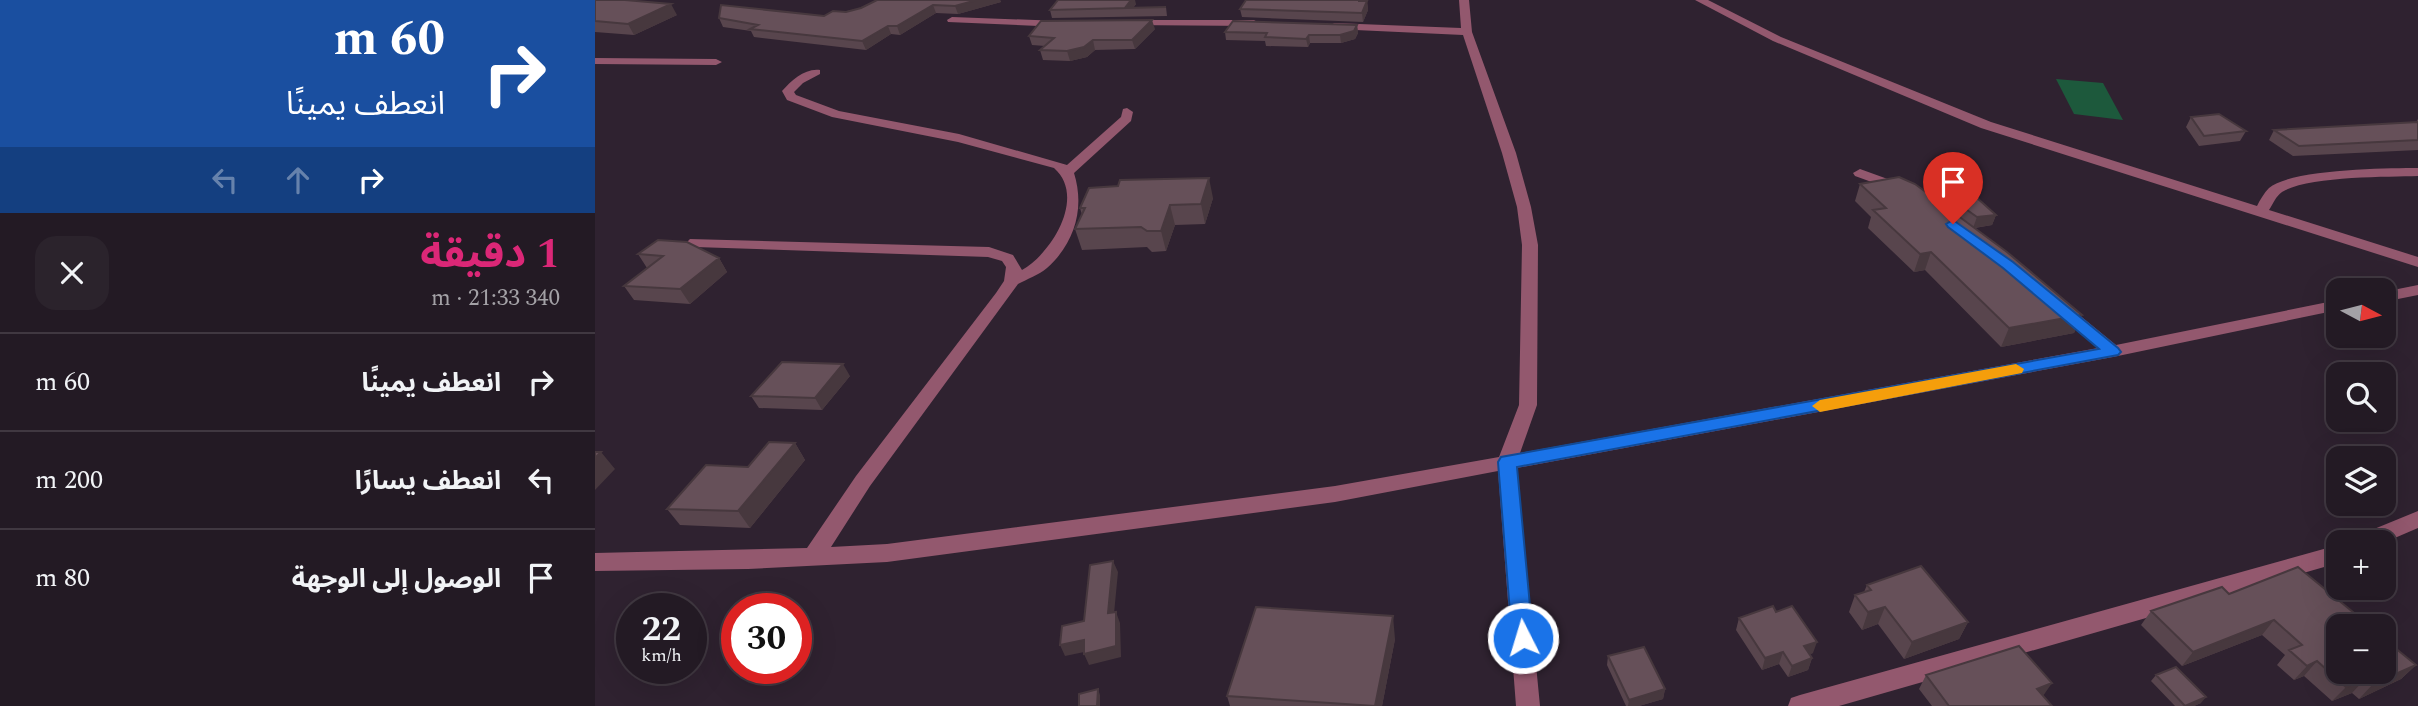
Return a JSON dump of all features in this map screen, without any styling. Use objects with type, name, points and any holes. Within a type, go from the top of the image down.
[{"type":"street","points":[[1464,0],[1467,32],[1509,153],[1524,207],[1530,245],[1528,405],[1507,462],[1528,706]]},
{"type":"street","points":[[1700,0],[1789,44],[1986,125],[2418,262]]},
{"type":"street","points":[[952,20],[1076,24]]},
{"type":"street","points":[[1121,23],[1263,23]]},
{"type":"street","points":[[1327,26],[1467,32]]},
{"type":"street","points":[[595,61],[716,62]]},
{"type":"street","points":[[816,72],[799,80],[788,91],[791,97],[816,108],[858,120],[959,138],[1042,160],[1059,165],[1067,172],[1074,203],[1056,249],[1041,266],[1012,281]]},
{"type":"street","points":[[1067,172],[1121,125],[1127,118],[1127,112]]},
{"type":"street","points":[[2260,213],[2276,190],[2296,183],[2353,175],[2418,172]]},
{"type":"street","points":[[1860,173],[1916,196]]},
{"type":"street","points":[[695,242],[989,253],[1008,258],[1014,267],[1012,281],[981,326],[863,481],[813,557]]},
{"type":"street","points":[[2396,294],[2418,290]]},
{"type":"street","points":[[2050,299],[2113,352]]},
{"type":"street","points":[[595,562],[887,553],[1079,530],[1335,494],[2113,352],[2326,307]]},
{"type":"street","points":[[2393,530],[2418,519]]},
{"type":"street","points":[[1800,706],[2326,557]]},
{"type":"green space","points":[[2056,79],[2103,83],[2123,120],[2074,114]]},
{"type":"building","points":[[595,0],[671,4],[628,24],[595,21]]},
{"type":"building","points":[[877,0],[977,0],[955,6],[933,5],[897,26],[888,26],[862,41],[750,29],[758,25],[719,18],[721,5],[824,16],[833,11],[846,12],[861,8]]},
{"type":"building","points":[[1058,0],[1131,0],[1125,8],[1166,7],[1050,10]]},
{"type":"building","points":[[1246,0],[1367,1],[1362,13],[1240,9]]},
{"type":"building","points":[[1152,20],[1132,40],[1093,40],[1084,47],[1067,51],[1040,50],[1054,38],[1029,36],[1041,21]]},
{"type":"building","points":[[1233,21],[1357,25],[1354,31],[1340,35],[1309,35],[1306,39],[1265,37],[1267,33],[1225,32]]},
{"type":"building","points":[[2219,114],[2246,131],[2204,136],[2191,117]]},
{"type":"building","points":[[2418,122],[2418,140],[2299,146],[2274,130]]},
{"type":"building","points":[[1899,177],[1915,184],[2007,252],[2082,315],[2009,328],[1931,252],[1920,254],[1873,210],[1886,208],[1860,184]]},
{"type":"building","points":[[1209,178],[1201,204],[1170,205],[1161,231],[1147,231],[1141,227],[1075,229],[1085,208],[1080,208],[1089,188],[1118,186],[1120,180]]},
{"type":"building","points":[[1976,197],[1996,215],[1977,217],[1953,200]]},
{"type":"building","points":[[658,240],[687,242],[719,258],[680,289],[624,286],[663,256],[638,254]]},
{"type":"building","points":[[782,362],[843,364],[815,398],[751,396]]},
{"type":"building","points":[[769,442],[795,443],[738,511],[667,509],[706,465],[748,467]]},
{"type":"building","points":[[1113,561],[1108,613],[1116,612],[1116,646],[1084,654],[1084,640],[1060,645],[1062,626],[1084,621],[1090,565]]},
{"type":"building","points":[[1921,566],[1968,622],[1912,642],[1885,607],[1868,612],[1855,595],[1871,590],[1867,585]]},
{"type":"building","points":[[2298,567],[2326,590],[2326,600],[2338,600],[2355,614],[2326,614],[2326,669],[2317,661],[2307,666],[2289,650],[2302,645],[2274,620],[2193,652],[2151,611],[2222,587],[2229,594]]},
{"type":"building","points":[[1773,606],[1776,612],[1792,606],[1817,642],[1804,646],[1812,658],[1792,666],[1783,652],[1765,658],[1739,618]]},
{"type":"building","points":[[1256,607],[1393,616],[1375,706],[1227,696]]},
{"type":"building","points":[[2019,646],[2052,683],[2037,689],[2052,706],[1949,706],[1926,675]]},
{"type":"building","points":[[1644,647],[1665,689],[1629,700],[1608,656]]},
{"type":"building","points":[[2396,649],[2416,665],[2396,674]]},
{"type":"building","points":[[2176,667],[2206,697],[2185,706],[2156,675]]},
{"type":"building","points":[[1098,689],[1097,706],[1079,706],[1079,694]]},
{"type":"slow traffic","points":[[1820,406],[2016,369]]},
{"type":"route","points":[[1523,638],[1507,462],[2113,352],[2008,265],[1953,224]]}]
